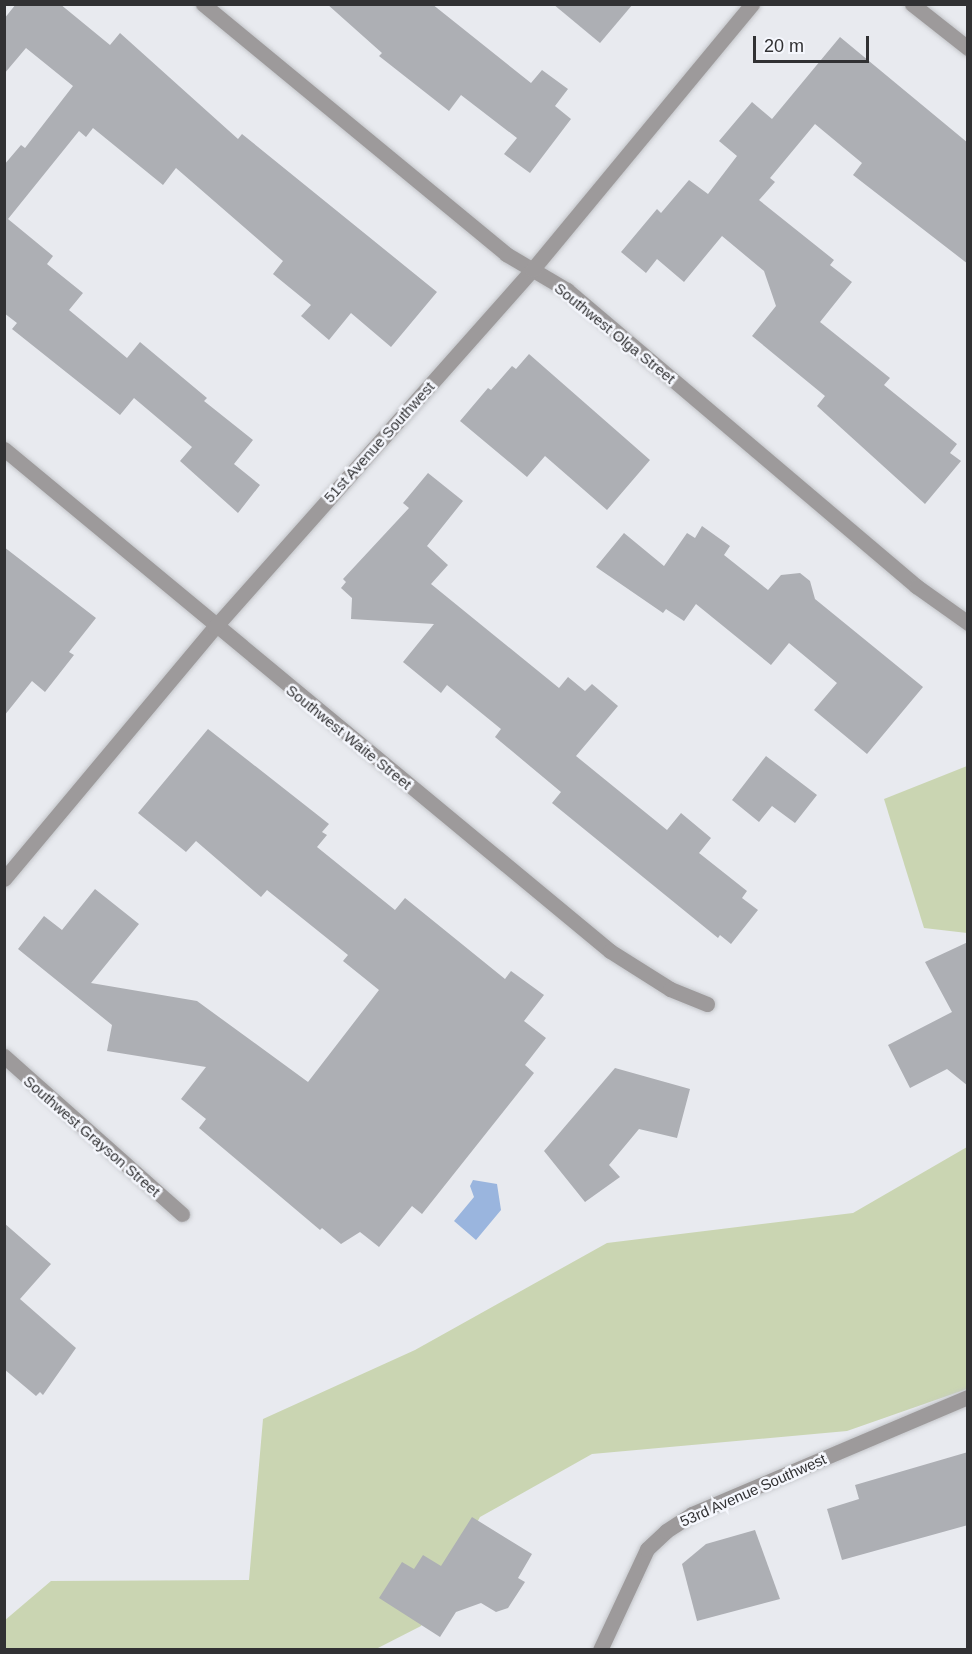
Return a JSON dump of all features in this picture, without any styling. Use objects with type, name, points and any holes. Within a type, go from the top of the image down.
[{"type":"street","name":"Southwest Olga Street","points":[[203,4],[498,247],[567,290],[916,586],[968,623]]},
{"type":"street","name":"51st Avenue Southwest","points":[[4,879],[215,627],[532,270],[752,4]]},
{"type":"street","points":[[912,4],[968,48]]},
{"type":"street","name":"Southwest Waite Street","points":[[4,449],[215,627],[610,951],[670,988],[707,1004]]},
{"type":"street","name":"Southwest Grayson Street","points":[[4,1056],[182,1214]]},
{"type":"street","name":"53rd Avenue Southwest","points":[[600,1650],[647,1549],[666,1531],[692,1514],[968,1397]]},
{"type":"green space","points":[[967,766],[967,933],[924,928],[884,799]]},
{"type":"green space","points":[[967,1147],[967,1389],[847,1431],[592,1454],[480,1517],[421,1626],[376,1649],[5,1649],[4,1621],[51,1581],[249,1580],[263,1419],[415,1350],[607,1243],[853,1213]]},
{"type":"water","points":[[473,1180],[497,1184],[501,1210],[476,1240],[454,1221],[474,1197],[470,1186]]},
{"type":"building","points":[[16,4],[60,4],[110,45],[120,33],[238,139],[242,134],[437,292],[391,347],[351,313],[329,340],[301,316],[311,305],[273,274],[283,261],[176,168],[163,185],[93,128],[86,137],[79,131],[8,219],[53,256],[47,264],[83,293],[69,310],[127,358],[140,342],[207,398],[204,401],[253,440],[234,464],[260,485],[238,513],[180,461],[192,447],[134,398],[120,415],[12,329],[17,323],[4,313],[4,165],[21,145],[25,148],[73,86],[26,48],[4,74],[4,19]]},
{"type":"building","points":[[327,4],[432,4],[531,83],[542,70],[568,89],[555,106],[571,119],[530,173],[504,154],[517,138],[461,95],[449,111],[379,56],[382,53]]},
{"type":"building","points":[[553,4],[633,4],[600,43]]},
{"type":"building","points":[[840,37],[968,143],[968,264],[853,175],[862,163],[815,124],[770,178],[775,182],[759,200],[834,260],[830,265],[852,282],[820,322],[890,378],[884,385],[957,444],[950,453],[961,461],[925,504],[817,406],[825,396],[752,336],[776,306],[764,271],[722,236],[684,282],[657,259],[646,273],[621,252],[657,209],[661,213],[689,180],[708,194],[737,156],[719,141],[752,102],[772,119]]},
{"type":"building","points":[[529,354],[650,460],[607,510],[545,456],[527,477],[460,421],[488,388],[491,390],[512,366],[516,369]]},
{"type":"building","points":[[428,473],[463,501],[427,546],[448,565],[431,584],[559,688],[568,677],[585,691],[592,684],[618,706],[576,756],[667,830],[681,813],[711,838],[699,853],[747,891],[742,898],[758,910],[731,944],[720,935],[718,938],[552,803],[561,792],[495,737],[501,729],[447,685],[441,693],[403,662],[434,624],[351,619],[352,598],[341,588],[346,582],[343,579],[409,508],[403,503]]},
{"type":"building","points":[[702,526],[730,546],[724,555],[768,590],[781,575],[800,573],[810,581],[815,599],[923,687],[867,754],[814,710],[837,683],[789,643],[771,665],[696,604],[684,621],[666,609],[663,613],[596,567],[624,533],[664,566],[687,533],[695,538]]},
{"type":"building","points":[[4,547],[96,618],[69,652],[74,655],[45,692],[32,681],[4,716]]},
{"type":"building","points":[[208,729],[329,824],[322,832],[327,835],[317,847],[395,910],[405,898],[505,979],[511,971],[544,995],[524,1021],[546,1038],[525,1065],[534,1073],[422,1214],[412,1206],[379,1247],[360,1232],[341,1244],[322,1228],[320,1230],[199,1128],[206,1119],[181,1099],[206,1067],[107,1051],[112,1025],[18,949],[44,916],[62,930],[95,889],[139,924],[91,983],[197,1001],[308,1082],[379,990],[343,961],[348,955],[267,890],[261,897],[196,841],[186,852],[138,813]]},
{"type":"building","points":[[766,756],[817,795],[795,823],[772,806],[759,822],[732,800]]},
{"type":"building","points":[[968,942],[968,1086],[947,1069],[910,1088],[888,1045],[952,1012],[925,962]]},
{"type":"building","points":[[615,1068],[690,1089],[677,1138],[639,1129],[609,1165],[620,1177],[585,1202],[544,1151]]},
{"type":"building","points":[[4,1223],[51,1264],[20,1299],[76,1348],[43,1395],[40,1392],[36,1396],[4,1369]]},
{"type":"building","points":[[968,1452],[968,1525],[842,1560],[827,1509],[859,1499],[855,1485]]},
{"type":"building","points":[[472,1517],[532,1554],[518,1578],[525,1582],[508,1608],[496,1612],[481,1603],[456,1612],[440,1637],[379,1598],[402,1562],[414,1569],[423,1555],[441,1566]]},
{"type":"building","points":[[755,1530],[780,1599],[697,1621],[682,1564],[706,1544]]}]
